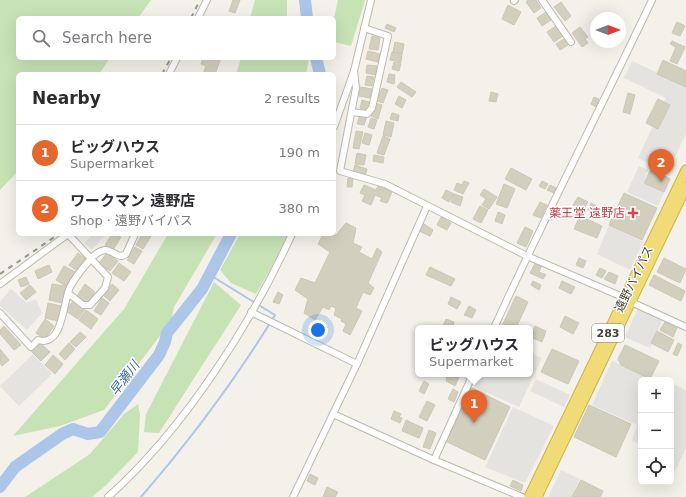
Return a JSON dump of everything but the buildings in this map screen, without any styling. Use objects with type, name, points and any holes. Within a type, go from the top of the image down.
[{"type":"highway","name":"遠野バイパス","points":[[537,497],[686,170]]},
{"type":"highway","name":"遠野バイパス","points":[[529,497],[686,187]]},
{"type":"street","points":[[199,16],[208,0]]},
{"type":"street","points":[[336,120],[354,71],[371,0]]},
{"type":"street","points":[[542,0],[571,42]]},
{"type":"street","points":[[495,325],[527,256],[610,90],[652,0]]},
{"type":"street","points":[[352,112],[367,114],[372,108],[388,36],[364,28]]},
{"type":"street","points":[[170,72],[177,60]]},
{"type":"street","points":[[354,71],[356,88],[340,171],[385,184],[527,256],[686,327]]},
{"type":"street","points":[[293,497],[357,364],[427,206]]},
{"type":"street","points":[[0,284],[65,236]]},
{"type":"street","points":[[68,293],[83,305],[90,305],[105,288],[108,277],[70,236]]},
{"type":"street","points":[[0,313],[31,347],[38,340],[45,342],[50,340],[60,326],[68,293],[81,270],[92,258],[103,250],[108,250],[122,256],[126,254],[134,236]]},
{"type":"street","points":[[108,497],[141,466],[171,430],[239,335],[291,236]]},
{"type":"street","points":[[251,312],[357,364]]},
{"type":"street","points":[[434,460],[473,377]]},
{"type":"street","points":[[333,414],[434,460],[522,497]]},
{"type":"green space","points":[[0,0],[151,0],[139,16],[16,16],[16,60],[109,60],[100,72],[16,72],[16,173],[0,190]]},
{"type":"green space","points":[[255,0],[287,0],[287,16],[251,16]]},
{"type":"green space","points":[[338,0],[365,0],[351,46],[336,42],[336,16],[334,16]]},
{"type":"green space","points":[[240,60],[309,60],[306,72],[237,72]]},
{"type":"green space","points":[[167,236],[216,236],[174,307],[171,321],[104,410],[60,426],[13,436],[124,309]]},
{"type":"green space","points":[[239,236],[287,236],[279,254],[256,294],[231,283],[220,270]]},
{"type":"green space","points":[[214,282],[241,305],[159,433],[144,432],[146,414]]},
{"type":"green space","points":[[138,404],[140,415],[138,452],[106,485],[92,497],[25,497],[90,454],[124,414]]},
{"type":"shaded area","points":[[632,61],[686,86],[686,133],[668,172],[638,158],[666,98],[624,78]]},
{"type":"shaded area","points":[[639,166],[648,170],[643,183],[664,192],[658,206],[627,192]]},
{"type":"shaded area","points":[[609,225],[643,242],[630,270],[597,254]]},
{"type":"shaded area","points":[[91,236],[104,236],[92,250],[84,243]]},
{"type":"shaded area","points":[[11,289],[27,303],[36,299],[42,313],[27,330],[0,306],[0,302]]},
{"type":"shaded area","points":[[638,308],[663,319],[650,348],[625,337]]},
{"type":"shaded area","points":[[33,354],[52,374],[19,406],[0,386]]},
{"type":"shaded area","points":[[533,354],[542,358],[519,407],[473,386],[478,377],[533,377]]},
{"type":"shaded area","points":[[612,361],[648,377],[638,377],[638,444],[632,441],[637,425],[592,405]]},
{"type":"shaded area","points":[[536,379],[570,395],[564,407],[530,391]]},
{"type":"shaded area","points":[[674,384],[686,390],[686,448],[674,473]]},
{"type":"shaded area","points":[[513,407],[554,426],[525,483],[485,467]]},
{"type":"shaded area","points":[[561,470],[580,479],[572,497],[548,497]]},
{"type":"waterway","name":"早瀬川","points":[[305,0],[307,16]]},
{"type":"waterway","name":"早瀬川","points":[[316,60],[320,72]]},
{"type":"waterway","name":"早瀬川","points":[[0,487],[15,467],[62,434],[73,429],[88,434],[100,432],[159,355],[167,333],[202,289],[230,236]]},
{"type":"waterway","points":[[141,497],[212,409],[260,340],[275,315],[210,275]]},
{"type":"railway","points":[[192,16],[200,0]]},
{"type":"railway","points":[[163,72],[170,60]]},
{"type":"railway","points":[[0,274],[56,236]]},
{"type":"place","name":"ワークマン 遠野店","points":[[661,182]]},
{"type":"place","name":"薬王堂 遠野店","points":[[633,213]]},
{"type":"place","name":"ビッグハウス","points":[[474,423]]}]
